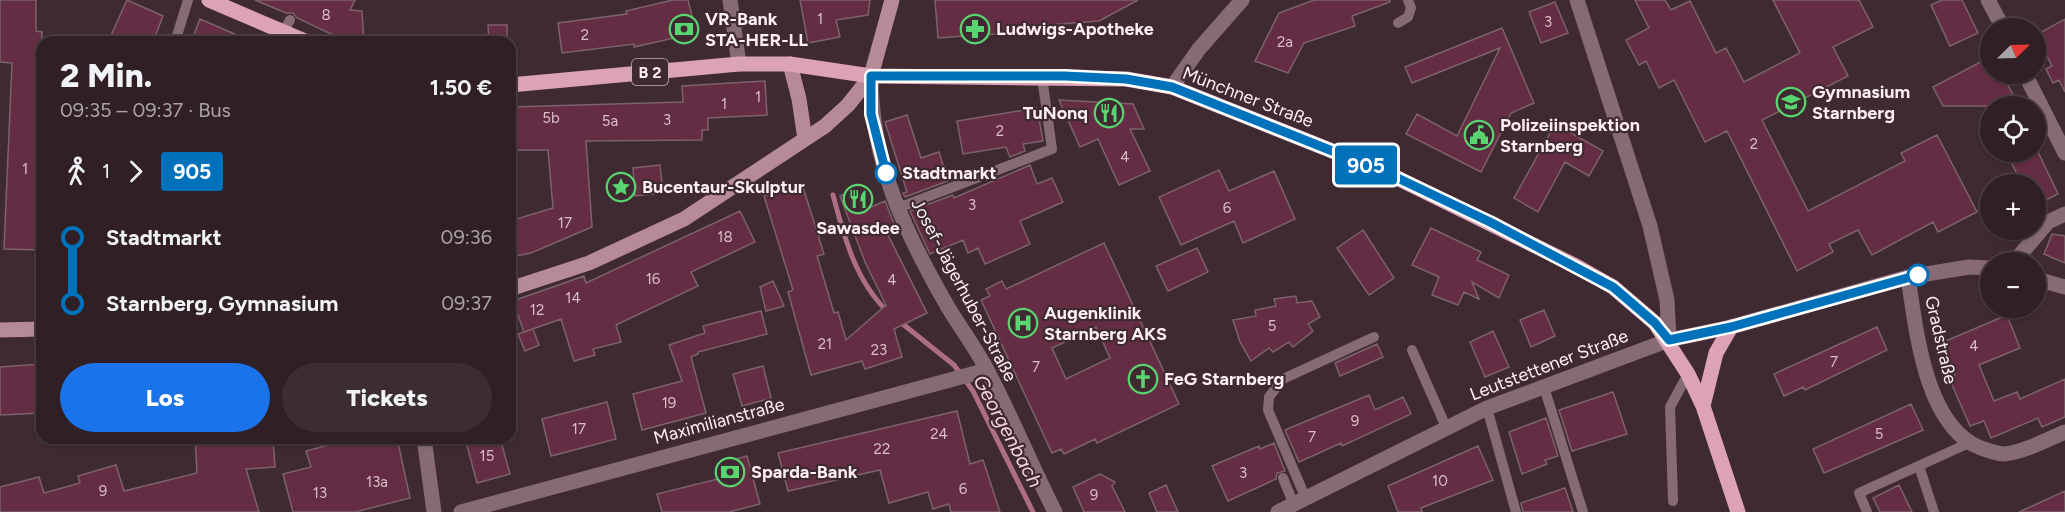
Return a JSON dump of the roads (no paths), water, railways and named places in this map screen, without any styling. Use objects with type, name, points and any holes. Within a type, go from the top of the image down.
[{"type":"main road","points":[[209,0],[287,26],[300,36]]},
{"type":"main road","name":"B 2","points":[[516,84],[739,64],[790,64]]},
{"type":"main road","name":"Münchner Straße","points":[[790,64],[871,76],[1126,79],[1172,87],[1385,172],[1490,222],[1613,287],[1655,323],[1669,340],[1703,406],[1738,512]]},
{"type":"main road","points":[[1703,406],[1716,353],[1731,327]]},
{"type":"street","points":[[730,0],[739,64]]},
{"type":"street","points":[[516,287],[589,263],[684,219],[825,126],[848,105],[871,76],[892,0]]},
{"type":"street","points":[[1172,87],[1199,49],[1242,0]]},
{"type":"street","points":[[1577,0],[1650,226],[1667,300],[1669,340]]},
{"type":"street","points":[[1988,0],[1998,18]]},
{"type":"street","points":[[790,64],[799,99],[805,139]]},
{"type":"street","name":"Josef-Jägerhuber-Straße","points":[[871,76],[871,114],[876,144],[898,208],[980,372],[1055,512]]},
{"type":"street","points":[[2030,84],[2065,153]]},
{"type":"street","points":[[2022,252],[2048,222],[2065,214]]},
{"type":"street","name":"Leutstettener Straße","points":[[1278,512],[1487,408],[1669,340],[1731,327],[1908,277],[1970,267],[1980,268]]},
{"type":"street","name":"Gradstraße","points":[[1908,277],[1916,329],[1933,393],[1951,427],[1970,443],[2002,454],[2065,432]]},
{"type":"street","points":[[2046,282],[2065,287]]},
{"type":"street","points":[[0,330],[36,329]]},
{"type":"street","name":"Maximilianstraße","points":[[462,512],[980,372]]},
{"type":"street","points":[[425,444],[434,512]]},
{"type":"lane","points":[[178,36],[188,0]]},
{"type":"lane","points":[[1398,22],[1407,17],[1411,8],[1408,0]]},
{"type":"lane","points":[[898,208],[1052,149],[1042,77]]},
{"type":"lane","points":[[1300,502],[1268,410],[1269,397],[1282,380],[1374,337]]},
{"type":"lane","points":[[1412,350],[1446,427]]},
{"type":"lane","points":[[1673,501],[1671,406],[1688,374]]},
{"type":"lane","points":[[1544,387],[1583,512]]},
{"type":"lane","points":[[1487,408],[1516,512]]},
{"type":"lane","points":[[1867,512],[1859,493],[1970,443]]},
{"type":"lane","points":[[1919,466],[1934,512]]},
{"type":"lane","points":[[1282,478],[1300,502]]},
{"type":"waterway","name":"Georgenbach","points":[[833,195],[852,257],[867,286],[887,311]]},
{"type":"waterway","name":"Georgenbach","points":[[899,321],[954,365],[973,391],[1033,512]]},
{"type":"place","name":"VR-Bank STA-HER-LL","points":[[684,29]]},
{"type":"place","name":"Ludwigs-Apotheke","points":[[975,29]]},
{"type":"place","name":"Gymnasium Starnberg","points":[[1791,102]]},
{"type":"place","name":"TuNonq","points":[[1109,113]]},
{"type":"place","name":"Polizeiinspektion Starnberg","points":[[1479,135]]},
{"type":"place","name":"Stadtmarkt","points":[[886,173]]},
{"type":"place","name":"Bucentaur-Skulptur","points":[[621,187]]},
{"type":"place","name":"Sawasdee","points":[[858,199]]},
{"type":"place","name":"Augenklinik Starnberg AKS","points":[[1023,323]]},
{"type":"place","name":"FeG Starnberg","points":[[1143,379]]},
{"type":"place","name":"Sparda-Bank","points":[[730,472]]}]
